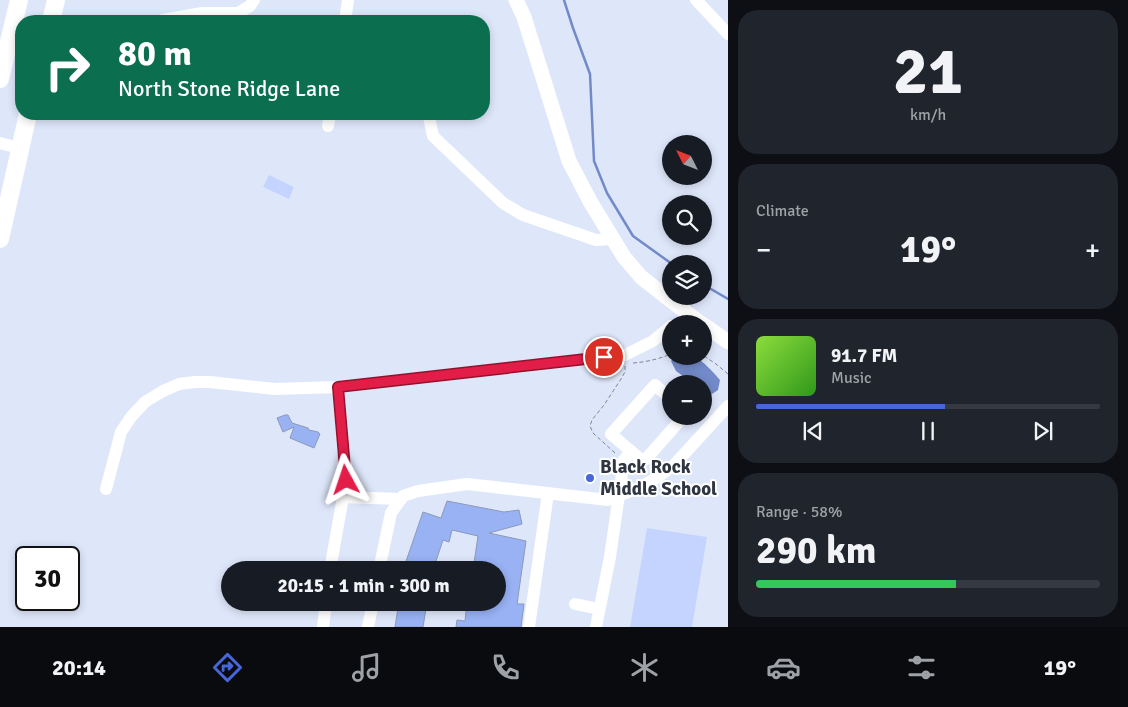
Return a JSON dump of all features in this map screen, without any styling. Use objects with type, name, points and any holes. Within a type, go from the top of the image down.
[{"type":"highway","points":[[15,15],[19,0]]},
{"type":"highway","points":[[52,15],[56,0]]},
{"type":"highway","points":[[0,79],[15,17]]},
{"type":"highway","points":[[0,239],[26,120]]},
{"type":"main road","points":[[516,0],[524,17],[569,161],[590,203],[624,257],[642,277],[690,315]]},
{"type":"main road","points":[[712,330],[728,342]]},
{"type":"street","points":[[191,15],[238,12],[250,6],[254,0]]},
{"type":"street","points":[[346,15],[348,0]]},
{"type":"street","points":[[696,0],[728,34]]},
{"type":"street","points":[[430,120],[434,136],[503,203],[523,214],[596,240],[612,239]]},
{"type":"street","points":[[0,143],[19,148]]},
{"type":"street","points":[[106,489],[121,432],[131,417],[145,402],[162,391],[180,384],[210,382],[275,389],[338,387],[623,355],[653,341],[662,334]]},
{"type":"street","points":[[662,391],[655,385],[611,434],[640,459],[646,459],[676,425]]},
{"type":"street","points":[[332,561],[346,480],[338,387]]},
{"type":"street","points":[[381,561],[390,513],[403,496],[418,491],[467,484],[608,500],[641,487],[674,465],[728,406]]},
{"type":"street","points":[[596,627],[610,557],[624,460],[631,451]]},
{"type":"street","points":[[530,627],[548,494]]},
{"type":"street","points":[[343,497],[401,499]]},
{"type":"street","points":[[575,604],[599,609]]},
{"type":"street","points":[[323,627],[325,611]]},
{"type":"street","points":[[368,627],[371,611]]},
{"type":"path","points":[[616,386],[625,372],[623,355]]},
{"type":"path","points":[[635,363],[662,358]]},
{"type":"path","points":[[712,361],[728,374]]},
{"type":"shaded area","points":[[269,175],[294,187],[289,199],[263,187]]},
{"type":"shaded area","points":[[673,365],[705,365],[720,380],[718,390],[712,394],[712,375],[682,375],[676,371]]},
{"type":"shaded area","points":[[647,528],[707,537],[692,627],[630,627]]},
{"type":"building","points":[[288,415],[292,423],[320,434],[314,448],[290,438],[294,427],[283,432],[277,418]]},
{"type":"building","points":[[447,501],[504,512],[519,510],[522,524],[489,533],[526,541],[517,604],[524,604],[521,627],[456,627],[457,620],[465,621],[466,611],[506,611],[506,561],[474,561],[478,536],[452,530],[449,542],[443,540],[436,561],[406,561],[423,512],[441,518]]},
{"type":"building","points":[[398,611],[426,611],[423,627],[395,627]]},
{"type":"waterway","points":[[564,0],[590,74],[594,161],[607,193],[633,236],[662,257]]},
{"type":"waterway","points":[[712,290],[728,299]]},
{"type":"place","name":"Black Rock Middle School","points":[[590,478]]},
{"type":"route","points":[[346,480],[338,387],[604,357]]}]
